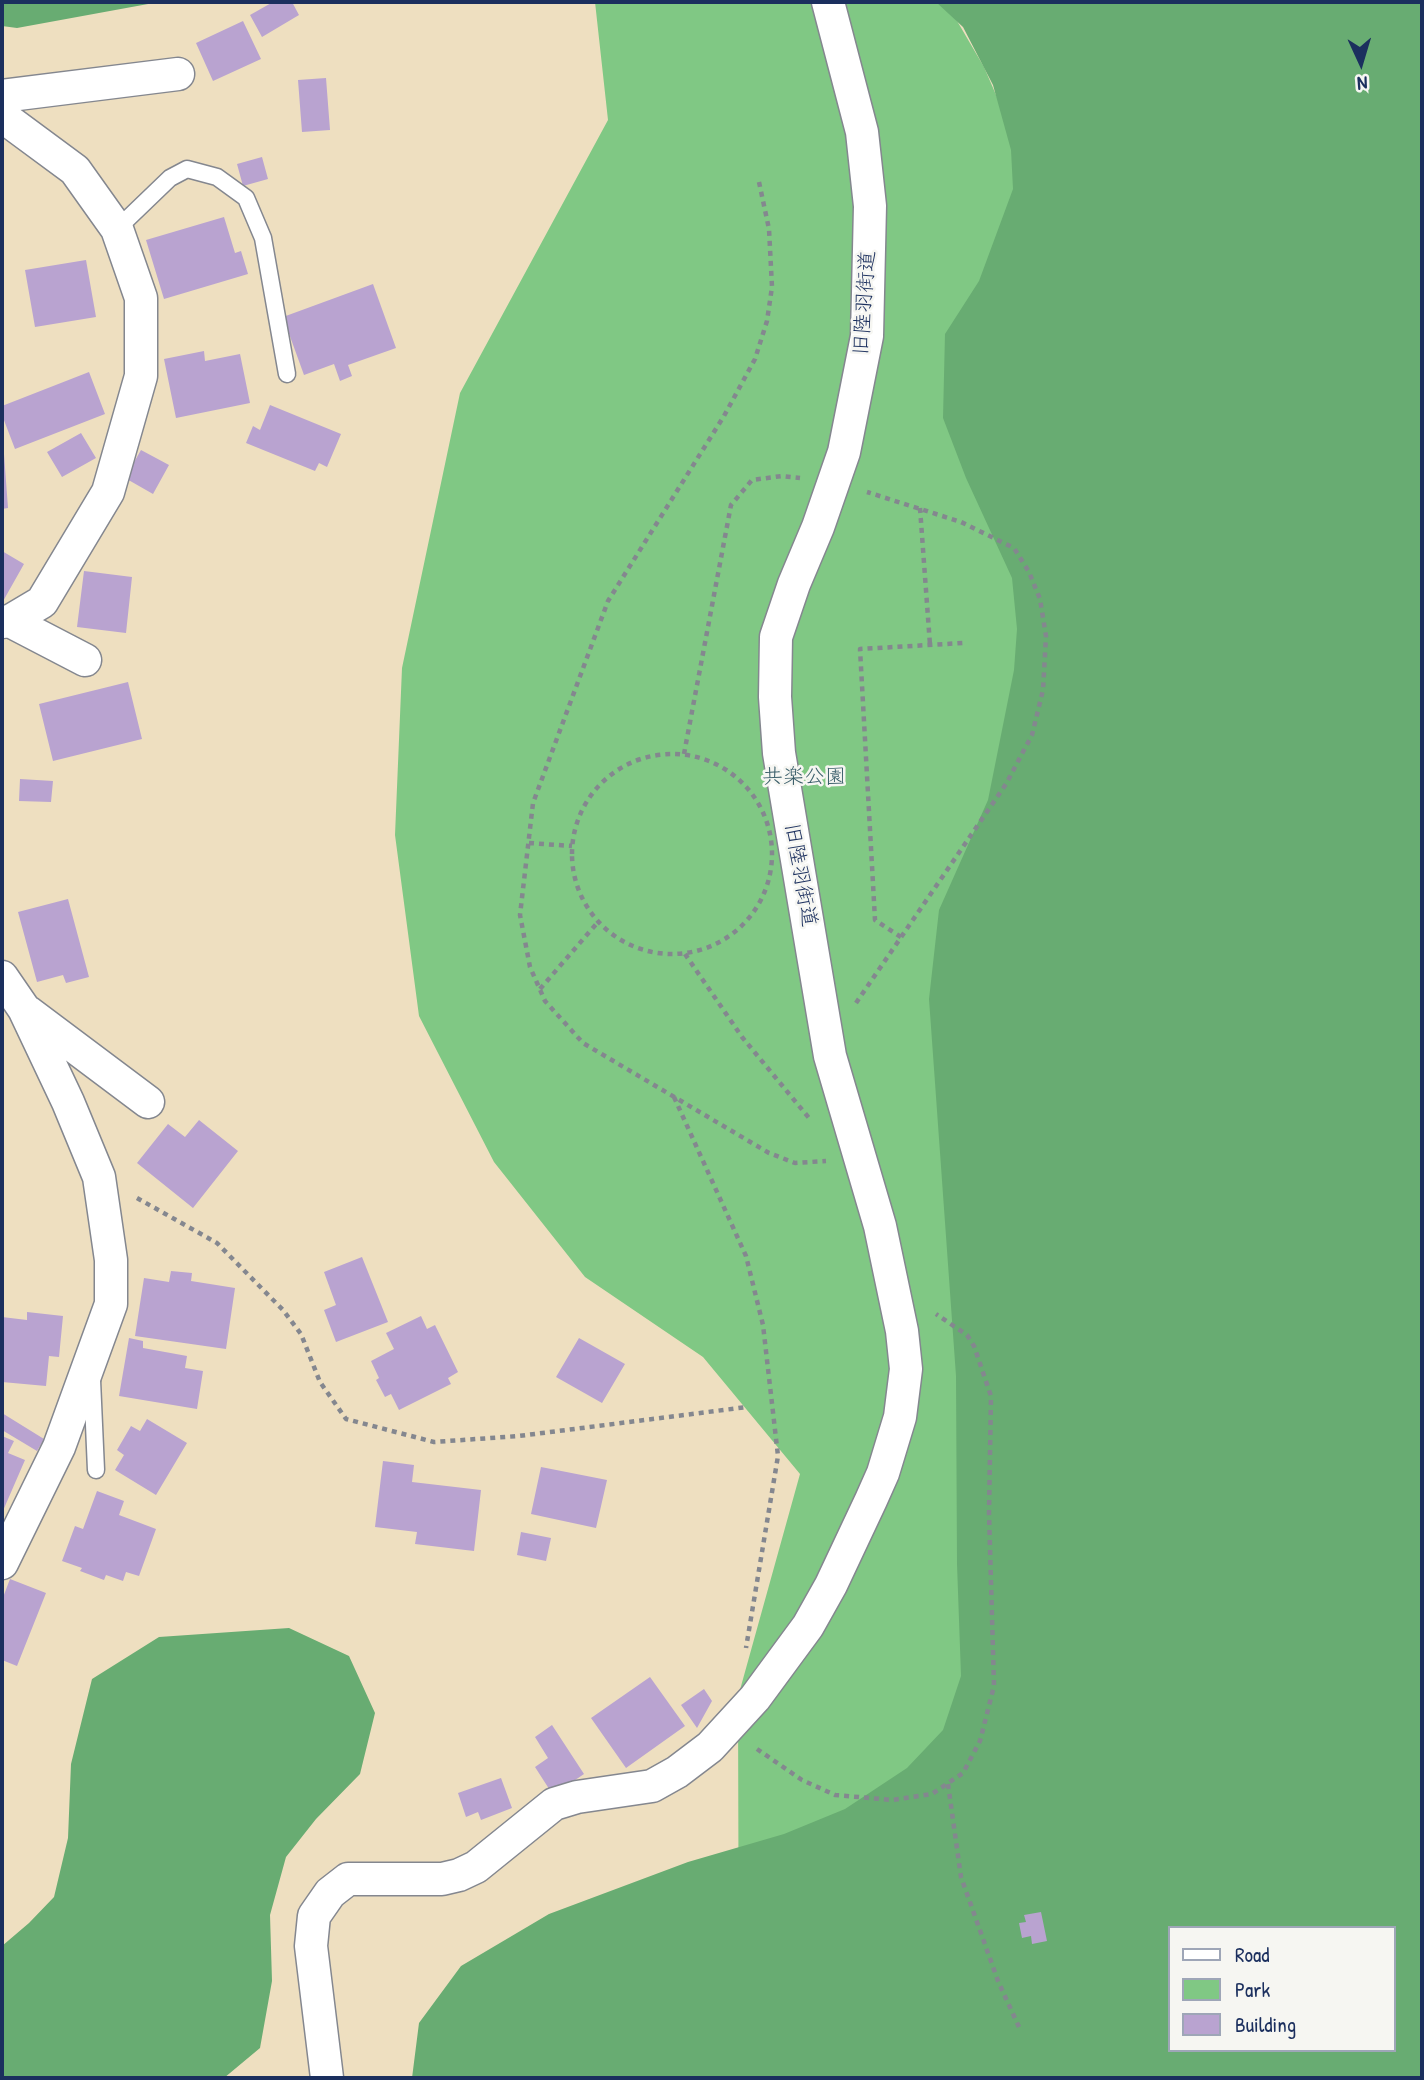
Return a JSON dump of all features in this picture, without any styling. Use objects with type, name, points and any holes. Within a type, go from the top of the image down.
[{"type":"street","name":"旧陸羽街道","points":[[327,2078],[311,1946],[314,1916],[330,1893],[348,1879],[442,1879],[459,1875],[484,1860],[554,1804],[577,1797],[652,1786],[677,1772],[710,1747],[755,1698],[808,1626],[831,1586],[883,1473],[900,1417],[906,1369],[897,1303],[880,1226],[830,1056],[779,753],[775,697],[776,637],[793,584],[818,527],[844,452],[867,336],[870,206],[862,132],[828,2]]},
{"type":"street","points":[[2,96],[178,74]]},
{"type":"street","points":[[2,116],[75,170],[117,229],[141,298],[141,376],[108,492],[43,602],[6,622]]},
{"type":"street","points":[[6,622],[85,660]]},
{"type":"street","points":[[2,977],[24,1009],[100,1177],[111,1260],[111,1304],[91,1360],[59,1447],[2,1563]]},
{"type":"street","points":[[24,1009],[148,1102]]},
{"type":"lane","points":[[117,229],[170,178],[187,169],[217,177],[246,198],[263,238],[287,374]]},
{"type":"lane","points":[[91,1360],[96,1470]]},
{"type":"path","points":[[759,182],[769,229],[772,288],[767,321],[755,359],[724,416],[608,601],[534,803],[520,915],[530,967],[545,1000],[583,1043],[769,1153],[795,1163],[821,1163],[857,1151]]},
{"type":"path","points":[[684,754],[731,505],[752,480],[782,476],[833,482],[961,522],[1014,548],[1029,572],[1040,599],[1046,636],[1043,690],[1032,734],[1006,784],[854,1007],[825,1023]]},
{"type":"path","points":[[920,509],[930,645]]},
{"type":"path","points":[[901,937],[875,920],[860,649],[963,643]]},
{"type":"path","points":[[684,754],[712,762],[737,778],[757,799],[769,825],[773,854],[769,883],[757,909],[738,931],[713,946],[685,954],[657,954],[629,946],[606,930],[587,909],[575,883],[572,846],[574,827],[586,801],[605,779],[628,763],[656,755],[684,754]]},
{"type":"path","points":[[529,844],[572,846]]},
{"type":"path","points":[[540,989],[598,922]]},
{"type":"path","points":[[685,954],[742,1037],[810,1118],[812,1129]]},
{"type":"path","points":[[674,1097],[746,1256],[763,1325],[769,1366],[778,1456],[745,1659]]},
{"type":"path","points":[[818,1152],[821,1163]]},
{"type":"path","points":[[100,1177],[216,1243],[283,1310],[301,1334],[320,1382],[346,1419],[434,1442],[519,1436],[747,1407]]},
{"type":"path","points":[[727,1729],[802,1780],[835,1795],[892,1800],[932,1794],[948,1784],[963,1773],[980,1741],[994,1686],[989,1513],[991,1396],[974,1346],[967,1335],[927,1308],[897,1303]]},
{"type":"path","points":[[948,1784],[961,1877],[998,1981],[1019,2026]]},
{"type":"green space","points":[[2,2],[159,2],[17,28],[2,26]]},
{"type":"green space","name":"共楽公園","points":[[595,2],[946,2],[984,67],[1215,604],[1133,1525],[747,2078],[739,2072],[738,1697],[800,1474],[703,1357],[585,1277],[494,1162],[419,1016],[395,835],[402,668],[460,393],[608,120]]},
{"type":"green space","points":[[936,2],[1422,2],[1422,2078],[412,2078],[419,2023],[461,1966],[549,1914],[688,1862],[784,1834],[845,1809],[907,1768],[943,1730],[961,1676],[957,1564],[956,1376],[929,999],[939,910],[988,800],[1014,670],[1017,629],[1012,578],[966,478],[943,418],[945,334],[979,281],[1013,189],[1011,150],[993,85],[963,27]]},
{"type":"green space","points":[[289,1628],[349,1656],[375,1713],[360,1774],[316,1819],[286,1857],[270,1915],[272,1981],[260,2048],[224,2078],[2,2078],[2,1946],[54,1897],[68,1838],[71,1764],[92,1679],[159,1637]]},
{"type":"building","points":[[273,2],[292,2],[299,15],[262,37],[250,15]]},
{"type":"building","points":[[243,21],[261,59],[213,81],[196,43]]},
{"type":"building","points":[[326,78],[330,130],[302,132],[298,80]]},
{"type":"building","points":[[262,157],[268,179],[243,186],[237,164]]},
{"type":"building","points":[[224,217],[235,253],[241,251],[248,274],[164,299],[146,240]]},
{"type":"building","points":[[86,260],[96,317],[35,327],[25,270]]},
{"type":"building","points":[[373,284],[396,348],[348,365],[352,376],[340,381],[334,364],[304,375],[283,317]]},
{"type":"building","points":[[204,351],[205,361],[240,354],[250,403],[176,418],[164,359]]},
{"type":"building","points":[[89,372],[105,414],[15,449],[2,415],[2,406]]},
{"type":"building","points":[[270,405],[341,434],[327,467],[319,463],[315,471],[246,443],[253,426],[260,430]]},
{"type":"building","points":[[81,433],[96,458],[62,477],[47,452]]},
{"type":"building","points":[[141,450],[169,465],[153,494],[125,478]]},
{"type":"building","points":[[2,454],[8,508],[2,509]]},
{"type":"building","points":[[2,551],[24,564],[2,603]]},
{"type":"building","points":[[84,571],[132,577],[126,633],[77,627]]},
{"type":"building","points":[[128,682],[142,739],[53,761],[39,704]]},
{"type":"building","points":[[20,779],[53,781],[51,802],[19,801]]},
{"type":"building","points":[[68,899],[89,977],[66,983],[63,975],[37,982],[18,912]]},
{"type":"building","points":[[199,1120],[238,1151],[193,1208],[137,1163],[168,1124],[185,1137]]},
{"type":"building","points":[[362,1257],[388,1322],[336,1342],[324,1310],[336,1305],[324,1272]]},
{"type":"building","points":[[171,1271],[192,1273],[191,1281],[235,1288],[226,1349],[135,1336],[144,1278],[169,1282]]},
{"type":"building","points":[[27,1312],[63,1316],[59,1357],[49,1356],[46,1386],[2,1382],[2,1317],[27,1320]]},
{"type":"building","points":[[421,1316],[427,1329],[435,1325],[458,1372],[448,1378],[451,1384],[399,1410],[391,1394],[385,1397],[376,1380],[379,1378],[371,1361],[394,1349],[386,1333]]},
{"type":"building","points":[[129,1338],[143,1341],[143,1348],[187,1356],[185,1368],[203,1371],[197,1409],[119,1396]]},
{"type":"building","points":[[579,1338],[625,1364],[602,1403],[556,1377]]},
{"type":"building","points":[[2,1413],[44,1439],[37,1451],[2,1430]]},
{"type":"building","points":[[147,1419],[187,1443],[156,1495],[115,1470],[124,1455],[117,1450],[131,1426],[140,1431]]},
{"type":"building","points":[[2,1436],[14,1441],[8,1453],[25,1460],[2,1513]]},
{"type":"building","points":[[383,1461],[414,1465],[412,1482],[481,1490],[474,1551],[415,1544],[417,1532],[375,1527]]},
{"type":"building","points":[[541,1467],[607,1480],[596,1528],[531,1514]]},
{"type":"building","points":[[97,1491],[124,1501],[119,1515],[156,1529],[139,1576],[126,1572],[123,1581],[106,1575],[104,1580],[62,1561],[75,1526],[83,1529]]},
{"type":"building","points":[[521,1532],[551,1538],[546,1561],[517,1555]]},
{"type":"building","points":[[10,1579],[46,1593],[17,1666],[2,1660],[2,1600]]},
{"type":"building","points":[[650,1677],[685,1726],[626,1768],[591,1718]]},
{"type":"building","points":[[704,1689],[712,1701],[697,1728],[681,1705]]},
{"type":"building","points":[[552,1725],[584,1774],[553,1795],[535,1767],[548,1758],[535,1737]]},
{"type":"building","points":[[501,1778],[512,1808],[481,1820],[478,1812],[466,1817],[458,1793]]},
{"type":"building","points":[[1041,1912],[1047,1941],[1032,1944],[1031,1936],[1022,1938],[1019,1923],[1026,1922],[1024,1915]]}]
